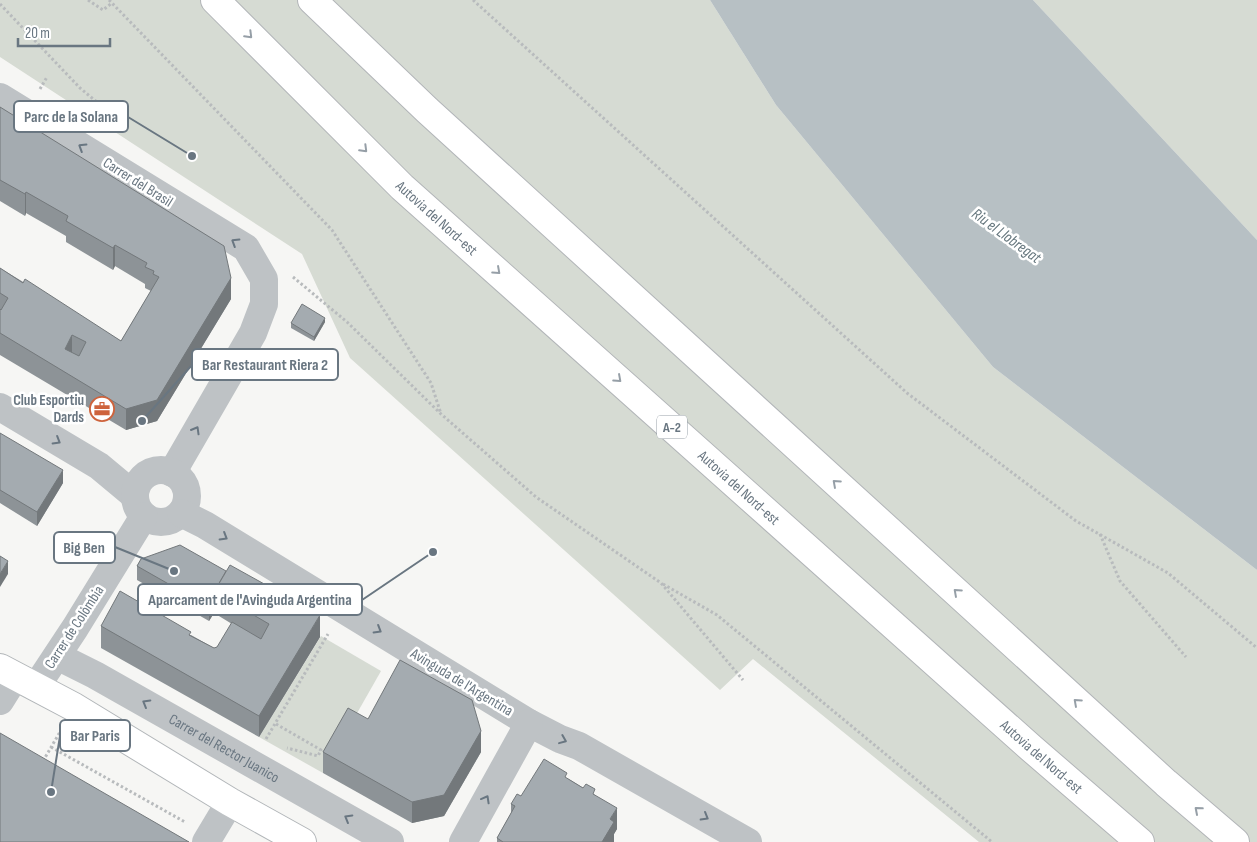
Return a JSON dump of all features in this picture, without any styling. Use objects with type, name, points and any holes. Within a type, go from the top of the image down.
[{"type":"main road","name":"Autovia del Nord-est","points":[[215,0],[402,187],[1140,842]]},
{"type":"main road","points":[[312,0],[449,131],[1166,783],[1235,842]]},
{"type":"main road","points":[[17,677],[74,707],[230,802],[302,842]]},
{"type":"street","name":"Carrer del Brasil","points":[[0,97],[246,248],[264,280],[264,304],[253,333],[172,473]]},
{"type":"street","points":[[0,407],[99,466],[154,522],[169,521],[181,513],[188,498],[184,483],[172,473],[155,471],[147,475],[141,480],[137,488],[140,506]]},
{"type":"street","name":"Carrer de Colòmbia","points":[[0,701],[17,677],[57,656],[140,506]]},
{"type":"street","name":"Avinguda de l'Argentina","points":[[181,513],[205,525],[529,723],[560,740],[579,746],[748,842]]},
{"type":"street","name":"Carrer del Rector Juanico","points":[[57,656],[95,675],[390,842]]},
{"type":"street","points":[[462,842],[529,723]]},
{"type":"street","points":[[208,839],[230,802]]},
{"type":"path","points":[[88,0],[103,10],[110,1],[332,230],[431,383],[441,414]]},
{"type":"path","points":[[473,0],[907,393],[1076,521],[1168,573],[1257,648]]},
{"type":"path","points":[[0,4],[80,88],[104,108]]},
{"type":"path","points":[[291,275],[347,322],[441,414],[536,497],[661,583],[717,615],[992,842]]},
{"type":"path","points":[[1100,534],[1120,582],[1186,658]]},
{"type":"path","points":[[661,583],[744,680]]},
{"type":"path","points":[[266,743],[330,632]]},
{"type":"path","points":[[276,724],[321,750],[318,756],[279,745]]},
{"type":"path","points":[[40,766],[61,729]]},
{"type":"path","points":[[51,747],[208,839]]},
{"type":"shaded area","points":[[0,0],[710,0],[776,105],[993,367],[1257,570],[1257,842],[979,842],[753,659],[720,690],[350,358],[302,254],[0,57]]},
{"type":"shaded area","points":[[1033,0],[1257,0],[1257,240]]},
{"type":"shaded area","points":[[321,636],[381,671],[323,773],[259,737]]},
{"type":"water","name":"Riu el Llobregat","points":[[710,0],[1033,0],[1257,240],[1257,570],[993,367],[776,105]]},
{"type":"building","points":[[0,107],[224,246],[231,278],[157,400],[126,409],[0,333],[0,309],[8,298],[0,293],[0,268],[23,283],[25,279],[121,341],[159,277],[153,274],[154,271],[145,267],[147,263],[115,245],[113,248],[66,221],[68,216],[26,192],[25,194],[0,180]],"holes":[[[72,335],[86,342],[79,356],[65,349]]]},
{"type":"building","points":[[302,304],[325,318],[314,337],[291,323]]},
{"type":"building","points":[[0,433],[63,470],[37,512],[0,490]]},
{"type":"building","points":[[180,545],[226,571],[214,592],[214,600],[209,607],[137,566],[141,559]]},
{"type":"building","points":[[0,556],[8,561],[0,574]]},
{"type":"building","points":[[230,565],[320,615],[259,716],[101,626],[120,591],[191,632],[189,635],[214,648],[217,647],[232,622],[261,639],[269,624],[214,592]]},
{"type":"building","points":[[400,660],[472,700],[481,731],[444,795],[412,802],[323,752],[348,708],[368,719]]},
{"type":"building","points":[[0,733],[189,842],[0,842]]},
{"type":"building","points":[[544,759],[567,773],[565,777],[583,788],[586,784],[595,789],[593,794],[617,808],[610,819],[614,822],[602,842],[503,842],[497,838],[515,806],[511,804],[517,794],[521,796]]},
{"type":"place","name":"Parc de la Solana","points":[[192,156]]},
{"type":"place","name":"Club Esportiu Dards","points":[[102,409]]},
{"type":"place","name":"Bar Restaurant Riera 2","points":[[142,421]]},
{"type":"place","name":"Aparcament de l'Avinguda Argentina","points":[[433,552]]},
{"type":"place","name":"Big Ben","points":[[174,571]]},
{"type":"place","name":"Bar Paris","points":[[51,792]]}]
